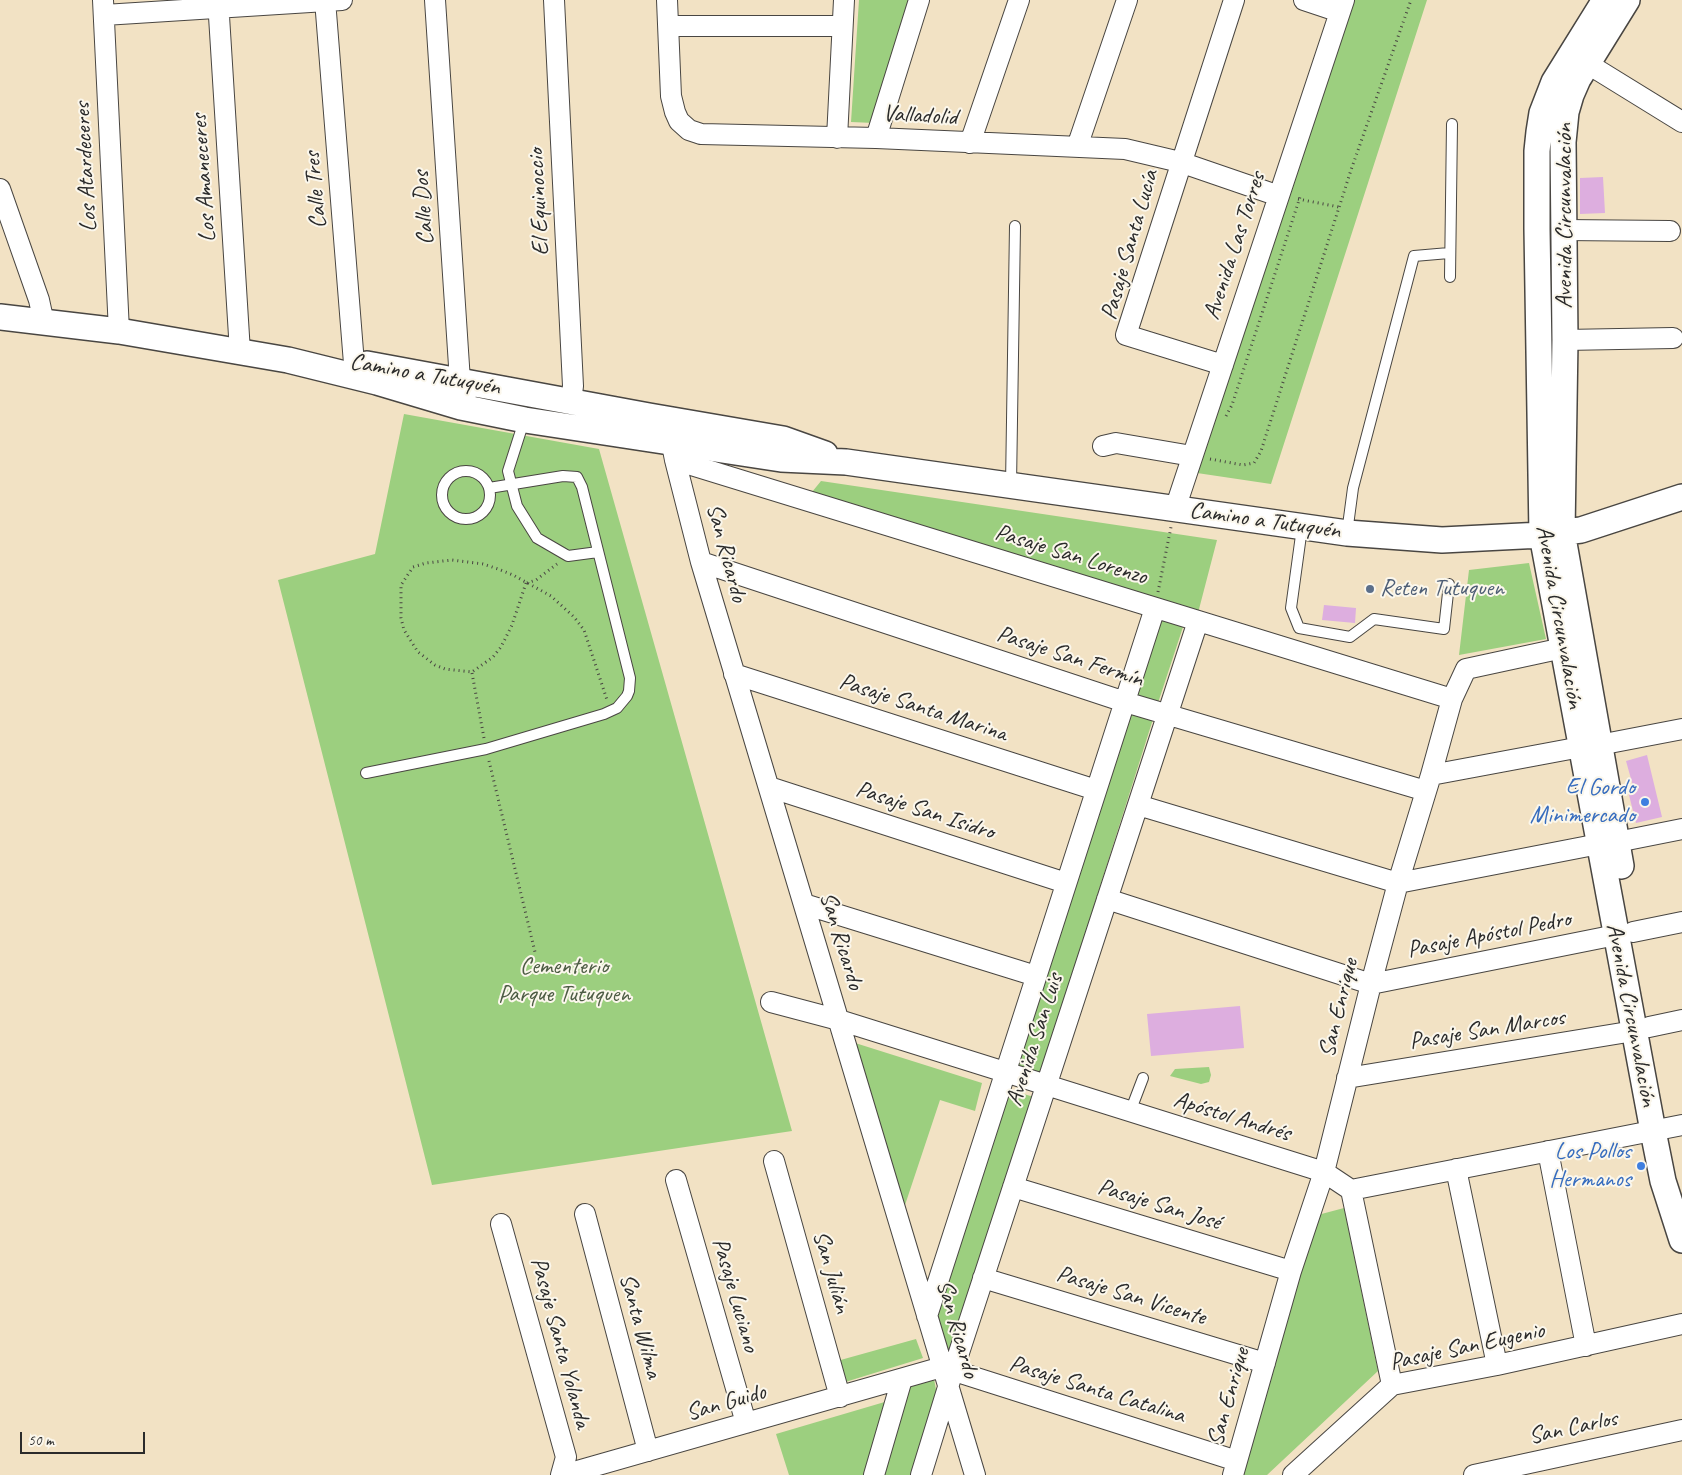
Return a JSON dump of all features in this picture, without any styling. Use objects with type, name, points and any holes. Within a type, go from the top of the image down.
[{"type":"street","points":[[104,7],[331,0]]},
{"type":"street","name":"Calle Tres","points":[[331,0],[355,369]]},
{"type":"street","name":"Calle Dos","points":[[435,0],[460,382],[473,410]]},
{"type":"street","name":"El Equinoccio","points":[[554,0],[574,386],[571,401]]},
{"type":"street","name":"Valladolid","points":[[667,0],[671,96],[675,112],[679,121],[689,130],[701,134],[876,138],[1125,149],[1180,162],[1279,196]]},
{"type":"street","points":[[837,138],[844,0]]},
{"type":"street","points":[[876,138],[920,0]]},
{"type":"street","points":[[970,143],[1019,0]]},
{"type":"street","points":[[1077,147],[1127,0]]},
{"type":"street","points":[[1180,162],[1234,0]]},
{"type":"street","points":[[1304,0],[1342,6]]},
{"type":"street","name":"Avenida Circunvalación","points":[[1605,0],[1554,82],[1542,113],[1537,151],[1537,229],[1552,533],[1642,1029],[1682,1187]]},
{"type":"street","name":"Avenida Circunvalación","points":[[1552,533],[1565,340],[1563,142],[1566,112],[1571,95],[1627,0]]},
{"type":"street","name":"Los Amaneceres","points":[[218,4],[240,347]]},
{"type":"street","name":"Avenida Las Torres","points":[[1175,509],[1342,6]]},
{"type":"street","name":"Los Atardeceres","points":[[104,7],[119,324]]},
{"type":"street","points":[[669,26],[842,26]]},
{"type":"street","points":[[1588,64],[1682,122]]},
{"type":"street","name":"Pasaje Santa Lucía","points":[[1180,162],[1126,335],[1223,365]]},
{"type":"street","points":[[0,189],[43,315]]},
{"type":"street","points":[[1537,229],[1670,231]]},
{"type":"street","name":"Camino a Tutuquén","points":[[0,317],[43,315],[67,309],[119,324],[240,347],[288,360],[460,382],[571,401],[671,441]]},
{"type":"street","name":"Camino a Tutuquén","points":[[0,310],[43,315]]},
{"type":"street","points":[[1565,340],[1673,338]]},
{"type":"street","name":"Camino a Tutuquén","points":[[355,369],[473,410],[525,420],[781,459],[846,462],[1347,533],[1442,540],[1581,530],[1682,497]]},
{"type":"street","points":[[525,420],[539,396]]},
{"type":"street","name":"San Ricardo","points":[[671,441],[701,562],[734,674],[927,1316],[979,1473]]},
{"type":"street","name":"Pasaje San Lorenzo","points":[[671,441],[1155,608],[1452,699]]},
{"type":"street","points":[[1103,446],[1116,443],[1192,456]]},
{"type":"street","name":"Pasaje San Fermín","points":[[701,562],[1125,702],[1429,783]]},
{"type":"street","name":"Avenida San Luis","points":[[927,1316],[1155,608]]},
{"type":"street","name":"Avenida San Luis","points":[[921,1475],[947,1375],[984,1278],[1198,621]]},
{"type":"street","name":"San Enrique","points":[[1235,1468],[1290,1270],[1324,1172],[1398,883],[1429,783],[1452,699],[1466,669],[1572,646]]},
{"type":"street","name":"Pasaje Santa Marina","points":[[734,674],[1096,790]]},
{"type":"street","points":[[1429,783],[1590,746],[1682,729]]},
{"type":"street","name":"Pasaje San Isidro","points":[[769,787],[1066,883]]},
{"type":"street","points":[[1138,805],[1398,883],[1682,829]]},
{"type":"street","points":[[1107,899],[1371,984]]},
{"type":"street","points":[[804,904],[1036,976]]},
{"type":"street","name":"Pasaje Apóstol Pedro","points":[[1371,984],[1682,922]]},
{"type":"street","name":"Apóstol Andrés","points":[[771,1002],[839,1020],[1324,1172],[1351,1190]]},
{"type":"street","name":"Pasaje San Marcos","points":[[1347,1078],[1642,1029],[1682,1020]]},
{"type":"street","points":[[1392,1385],[1351,1190],[1667,1128]]},
{"type":"street","name":"Avenida Circunvalación","points":[[1667,1128],[1664,1181],[1682,1240]]},
{"type":"street","points":[[1548,1151],[1586,1346]]},
{"type":"street","name":"San Julián","points":[[774,1161],[840,1397]]},
{"type":"street","points":[[1456,1169],[1497,1365]]},
{"type":"street","name":"Pasaje Luciano","points":[[676,1180],[746,1423]]},
{"type":"street","name":"Pasaje San José","points":[[1013,1187],[1290,1270]]},
{"type":"street","name":"Santa Wilma","points":[[584,1214],[648,1451]]},
{"type":"street","name":"Pasaje Santa Yolanda","points":[[501,1224],[566,1457],[562,1475]]},
{"type":"street","name":"Pasaje San Vicente","points":[[984,1278],[1265,1363]]},
{"type":"street","name":"Pasaje San Eugenio","points":[[1293,1475],[1392,1385],[1497,1365],[1682,1324]]},
{"type":"street","points":[[874,1475],[902,1380],[947,1375]]},
{"type":"street","name":"Pasaje Santa Catalina","points":[[947,1375],[1235,1468]]},
{"type":"street","name":"San Guido","points":[[562,1475],[902,1380]]},
{"type":"street","name":"San Carlos","points":[[1474,1475],[1682,1430]]},
{"type":"lane","points":[[1450,277],[1452,124]]},
{"type":"lane","points":[[1011,486],[1014,226]]},
{"type":"lane","points":[[1347,533],[1353,488],[1414,256],[1449,253]]},
{"type":"lane","points":[[525,420],[508,471],[517,506],[537,538],[568,556],[598,552]]},
{"type":"lane","points":[[460,472],[476,472],[485,479],[489,488],[489,504],[486,510],[477,517],[467,519],[455,517],[443,503],[442,496],[445,482],[454,474],[460,472]]},
{"type":"lane","points":[[366,773],[486,749],[611,712],[623,703],[629,691],[630,678],[582,488],[577,476],[563,476],[489,488]]},
{"type":"lane","points":[[1302,526],[1291,608],[1299,628],[1350,637],[1374,619],[1444,629],[1449,584]]},
{"type":"lane","points":[[1130,1112],[1143,1078]]},
{"type":"path","points":[[1192,456],[1243,465],[1254,463],[1262,451],[1339,207],[1411,0]]},
{"type":"path","points":[[1279,196],[1339,207]]},
{"type":"path","points":[[1155,608],[1175,509]]},
{"type":"path","points":[[526,583],[536,580],[568,556]]},
{"type":"path","points":[[526,583],[512,625],[504,642],[493,657],[472,672],[444,669],[434,665],[418,652],[407,636],[401,618],[401,586],[413,567],[432,562],[452,560],[491,566],[512,575],[551,596],[562,605],[584,630],[611,712]]},
{"type":"path","points":[[472,672],[486,749],[535,952]]},
{"type":"green space","points":[[859,0],[910,0],[874,123],[851,122]]},
{"type":"green space","points":[[1353,0],[1427,0],[1271,484],[1197,473]]},
{"type":"green space","name":"Cementerio Parque Tutuquen","points":[[404,414],[599,449],[792,1131],[432,1185],[278,580],[375,554]]},
{"type":"green space","points":[[821,481],[1217,540],[1198,613],[812,492]]},
{"type":"green space","points":[[1529,563],[1546,639],[1459,655],[1469,570]]},
{"type":"green space","points":[[1156,618],[1183,627],[1158,703],[1131,694]]},
{"type":"green space","points":[[1131,708],[1154,716],[1040,1076],[1012,1066]]},
{"type":"green space","points":[[852,1042],[982,1083],[975,1111],[940,1100],[905,1205]]},
{"type":"green space","points":[[1209,1067],[1211,1075],[1209,1082],[1201,1084],[1170,1076],[1175,1069]]},
{"type":"green space","points":[[1003,1088],[1034,1097],[949,1357],[931,1308]]},
{"type":"green space","points":[[1344,1208],[1378,1371],[1267,1475],[1242,1475],[1314,1216]]},
{"type":"green space","points":[[916,1339],[923,1358],[842,1383],[837,1361]]},
{"type":"green space","points":[[934,1379],[937,1395],[912,1475],[881,1475],[905,1395],[910,1387]]},
{"type":"green space","points":[[888,1401],[866,1475],[789,1475],[776,1434]]},
{"type":"building","points":[[1603,177],[1605,213],[1580,214],[1580,178]]},
{"type":"building","points":[[1324,605],[1356,608],[1355,623],[1322,620]]},
{"type":"building","name":"El Gordo Minimercado","points":[[1647,755],[1662,817],[1636,823],[1627,787],[1633,786],[1626,761]]},
{"type":"building","points":[[1240,1006],[1244,1048],[1151,1056],[1147,1014]]},
{"type":"place","name":"Reten Tutuquen","points":[[1370,589]]},
{"type":"place","name":"El Gordo Minimercado","points":[[1645,802]]},
{"type":"place","name":"Los Pollos Hermanos","points":[[1641,1166]]}]
